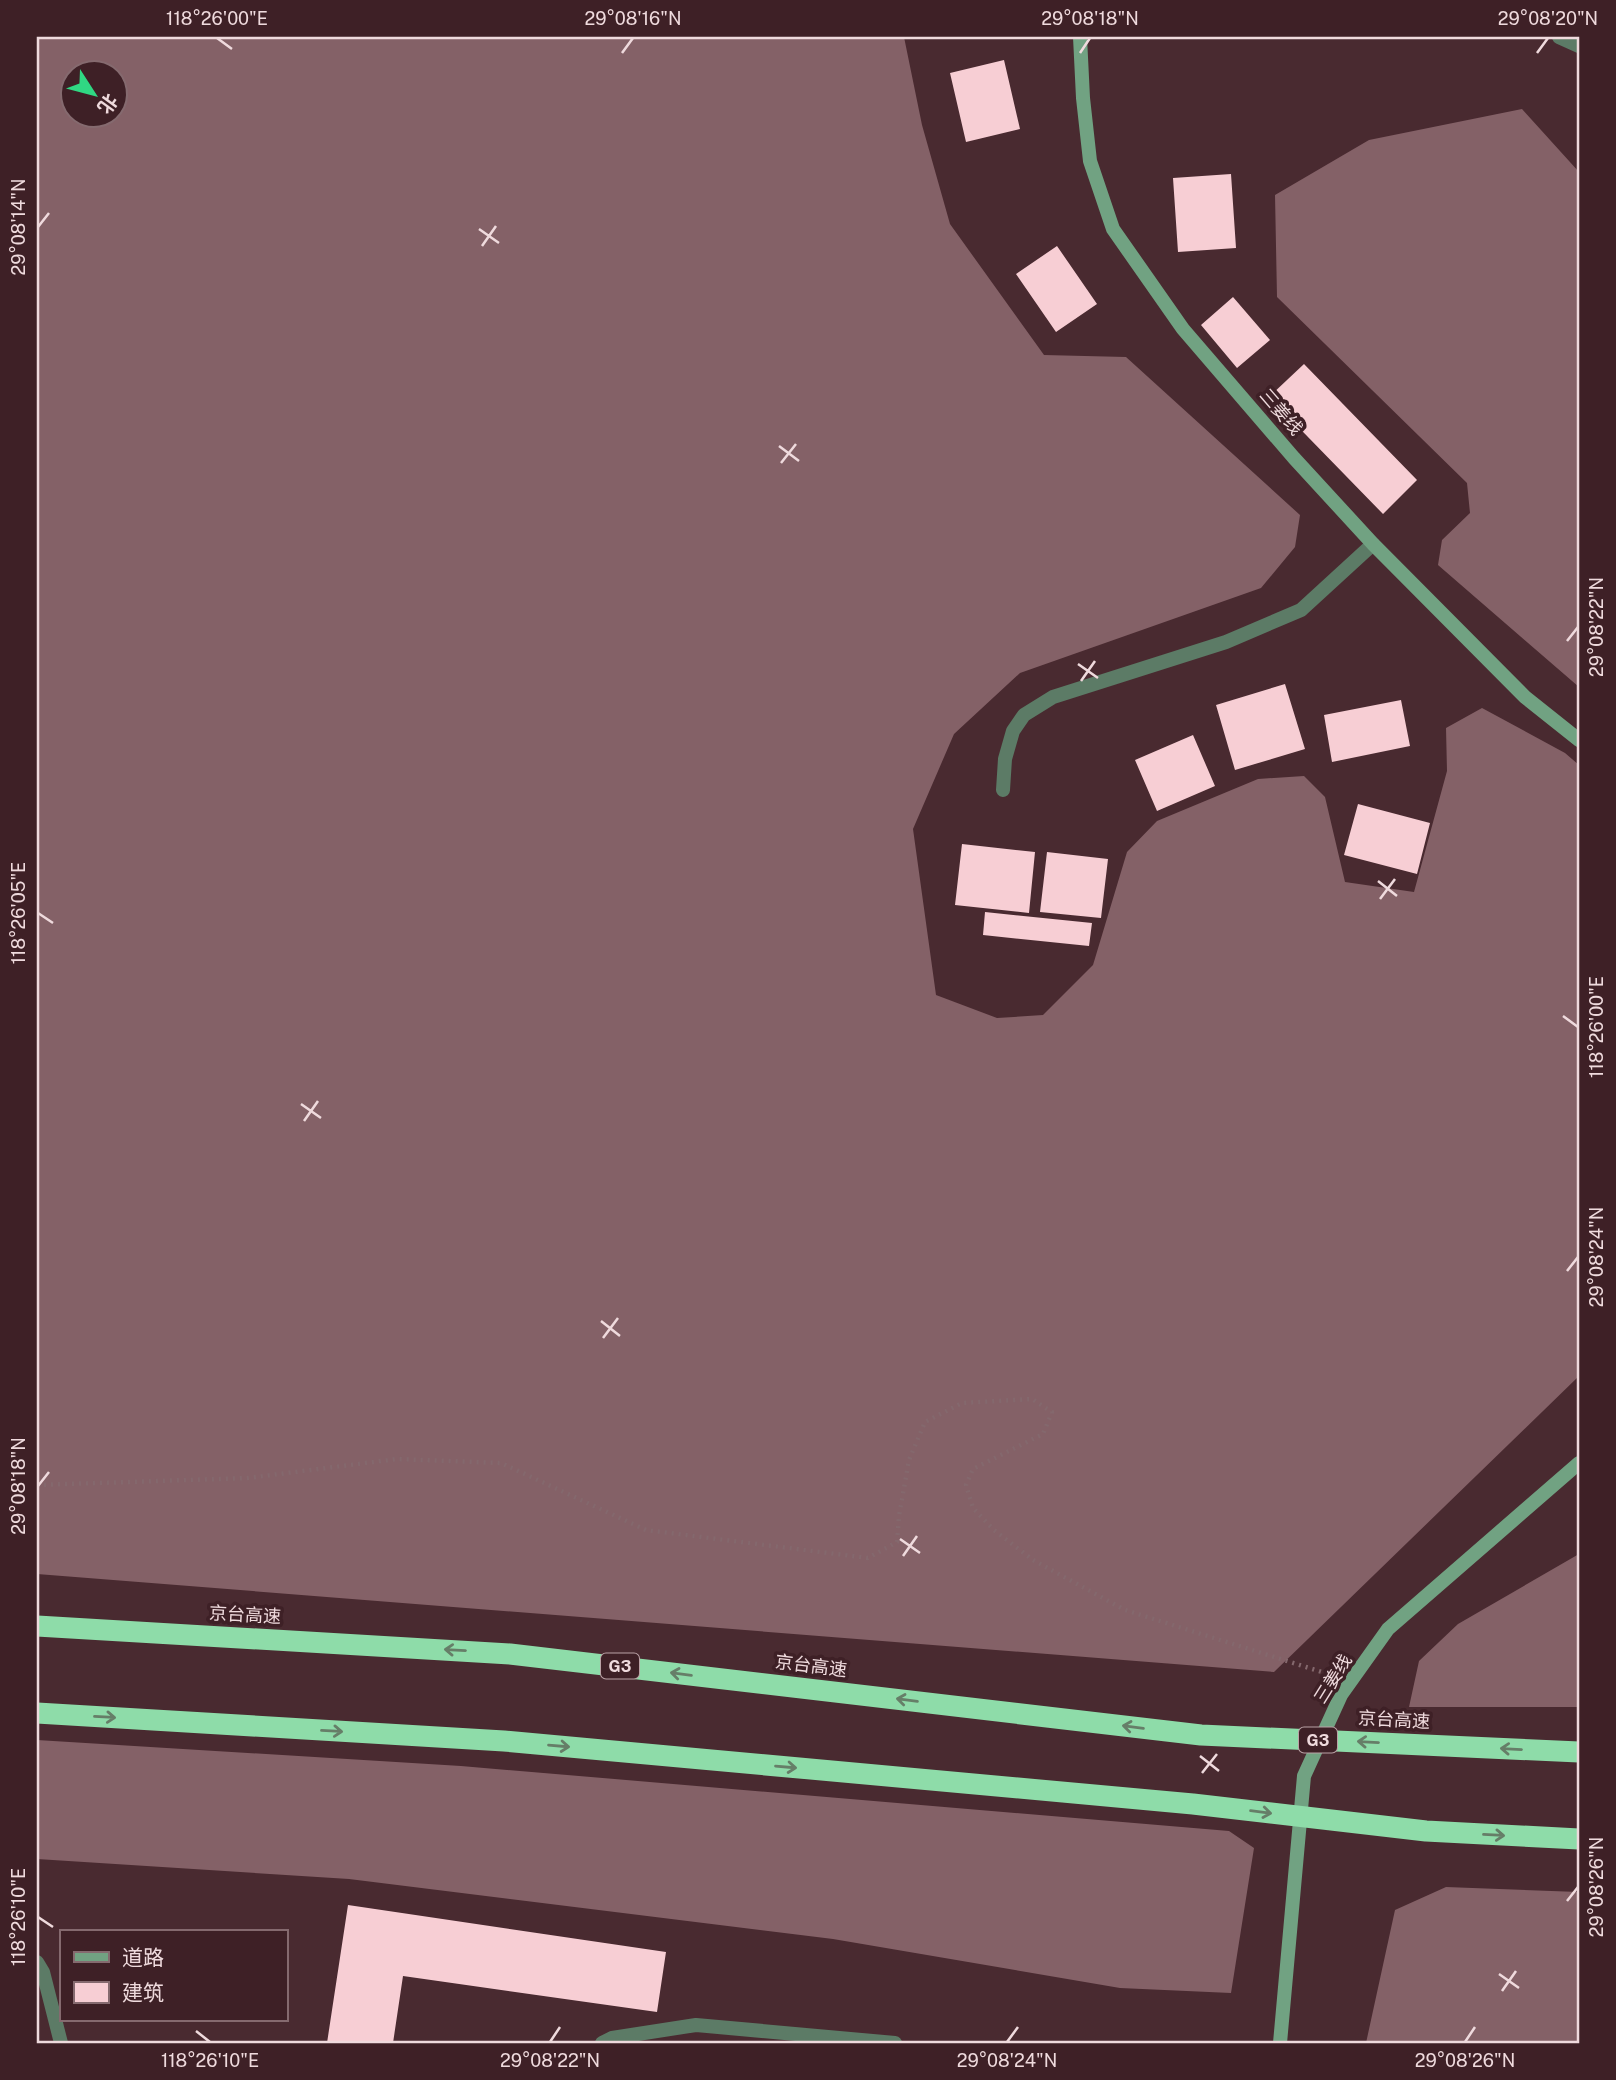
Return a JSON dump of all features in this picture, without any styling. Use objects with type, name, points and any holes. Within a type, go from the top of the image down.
[{"type":"highway","name":"京台高速","points":[[37,1626],[510,1654],[1201,1735],[1579,1752]]},
{"type":"highway","points":[[37,1713],[504,1741],[1193,1804],[1426,1831],[1579,1839]]},
{"type":"main road","name":"三姜线","points":[[1080,37],[1090,160],[1113,229],[1183,328],[1294,458],[1373,544],[1525,697],[1579,740]]},
{"type":"main road","name":"三姜线","points":[[1280,2043],[1304,1776],[1342,1695],[1388,1629],[1579,1463]]},
{"type":"street","points":[[1559,37],[1579,46]]},
{"type":"street","points":[[1003,790],[1005,760],[1013,731],[1024,715],[1053,697],[1226,642],[1301,610],[1373,544]]},
{"type":"street","points":[[37,1962],[43,1972],[61,2043]]},
{"type":"street","points":[[602,2043],[612,2038],[695,2025],[895,2043]]},
{"type":"path","points":[[37,1485],[248,1478],[397,1459],[501,1463],[646,1530],[868,1558],[897,1542],[909,1460],[925,1422],[962,1404],[1032,1399],[1052,1412],[1043,1434],[973,1469],[965,1485],[974,1508],[994,1530],[1033,1560],[1125,1610],[1352,1681]]},
{"type":"shaded area","points":[[37,37],[904,37],[922,125],[950,224],[1044,355],[1126,357],[1300,515],[1295,547],[1261,588],[1020,673],[954,734],[913,829],[936,995],[997,1018],[1043,1015],[1093,965],[1127,852],[1157,821],[1258,779],[1304,776],[1325,797],[1345,882],[1414,892],[1447,771],[1446,728],[1482,708],[1565,753],[1579,765],[1579,1376],[1274,1672],[37,1574]]},
{"type":"shaded area","points":[[1522,109],[1579,172],[1579,687],[1438,565],[1442,540],[1470,513],[1467,483],[1277,297],[1275,195],[1369,140]]},
{"type":"shaded area","points":[[1579,1554],[1579,1707],[1409,1707],[1419,1661],[1458,1624]]},
{"type":"shaded area","points":[[37,1740],[461,1766],[1229,1831],[1254,1848],[1231,1993],[1120,1988],[833,1939],[349,1879],[37,1859]]},
{"type":"shaded area","points":[[1446,1887],[1579,1892],[1579,2043],[1366,2043],[1395,1910]]},
{"type":"building","points":[[1004,60],[1020,129],[966,142],[950,73]]},
{"type":"building","points":[[1231,174],[1236,248],[1178,252],[1173,178]]},
{"type":"building","points":[[1057,246],[1097,304],[1056,332],[1016,274]]},
{"type":"building","points":[[1233,297],[1270,340],[1237,368],[1201,325]]},
{"type":"building","points":[[1304,364],[1417,480],[1383,514],[1269,397]]},
{"type":"building","points":[[1285,684],[1305,749],[1235,770],[1216,705]]},
{"type":"building","points":[[1401,700],[1410,746],[1332,762],[1324,715]]},
{"type":"building","points":[[1193,735],[1215,786],[1157,811],[1135,760]]},
{"type":"building","points":[[1358,804],[1430,823],[1417,874],[1344,855]]},
{"type":"building","points":[[962,844],[1035,852],[1029,913],[955,905]]},
{"type":"building","points":[[1047,852],[1108,859],[1101,918],[1040,912]]},
{"type":"building","points":[[985,912],[1092,923],[1089,946],[983,935]]},
{"type":"building","points":[[348,1905],[666,1952],[657,2012],[403,1976],[393,2043],[327,2043]]}]
